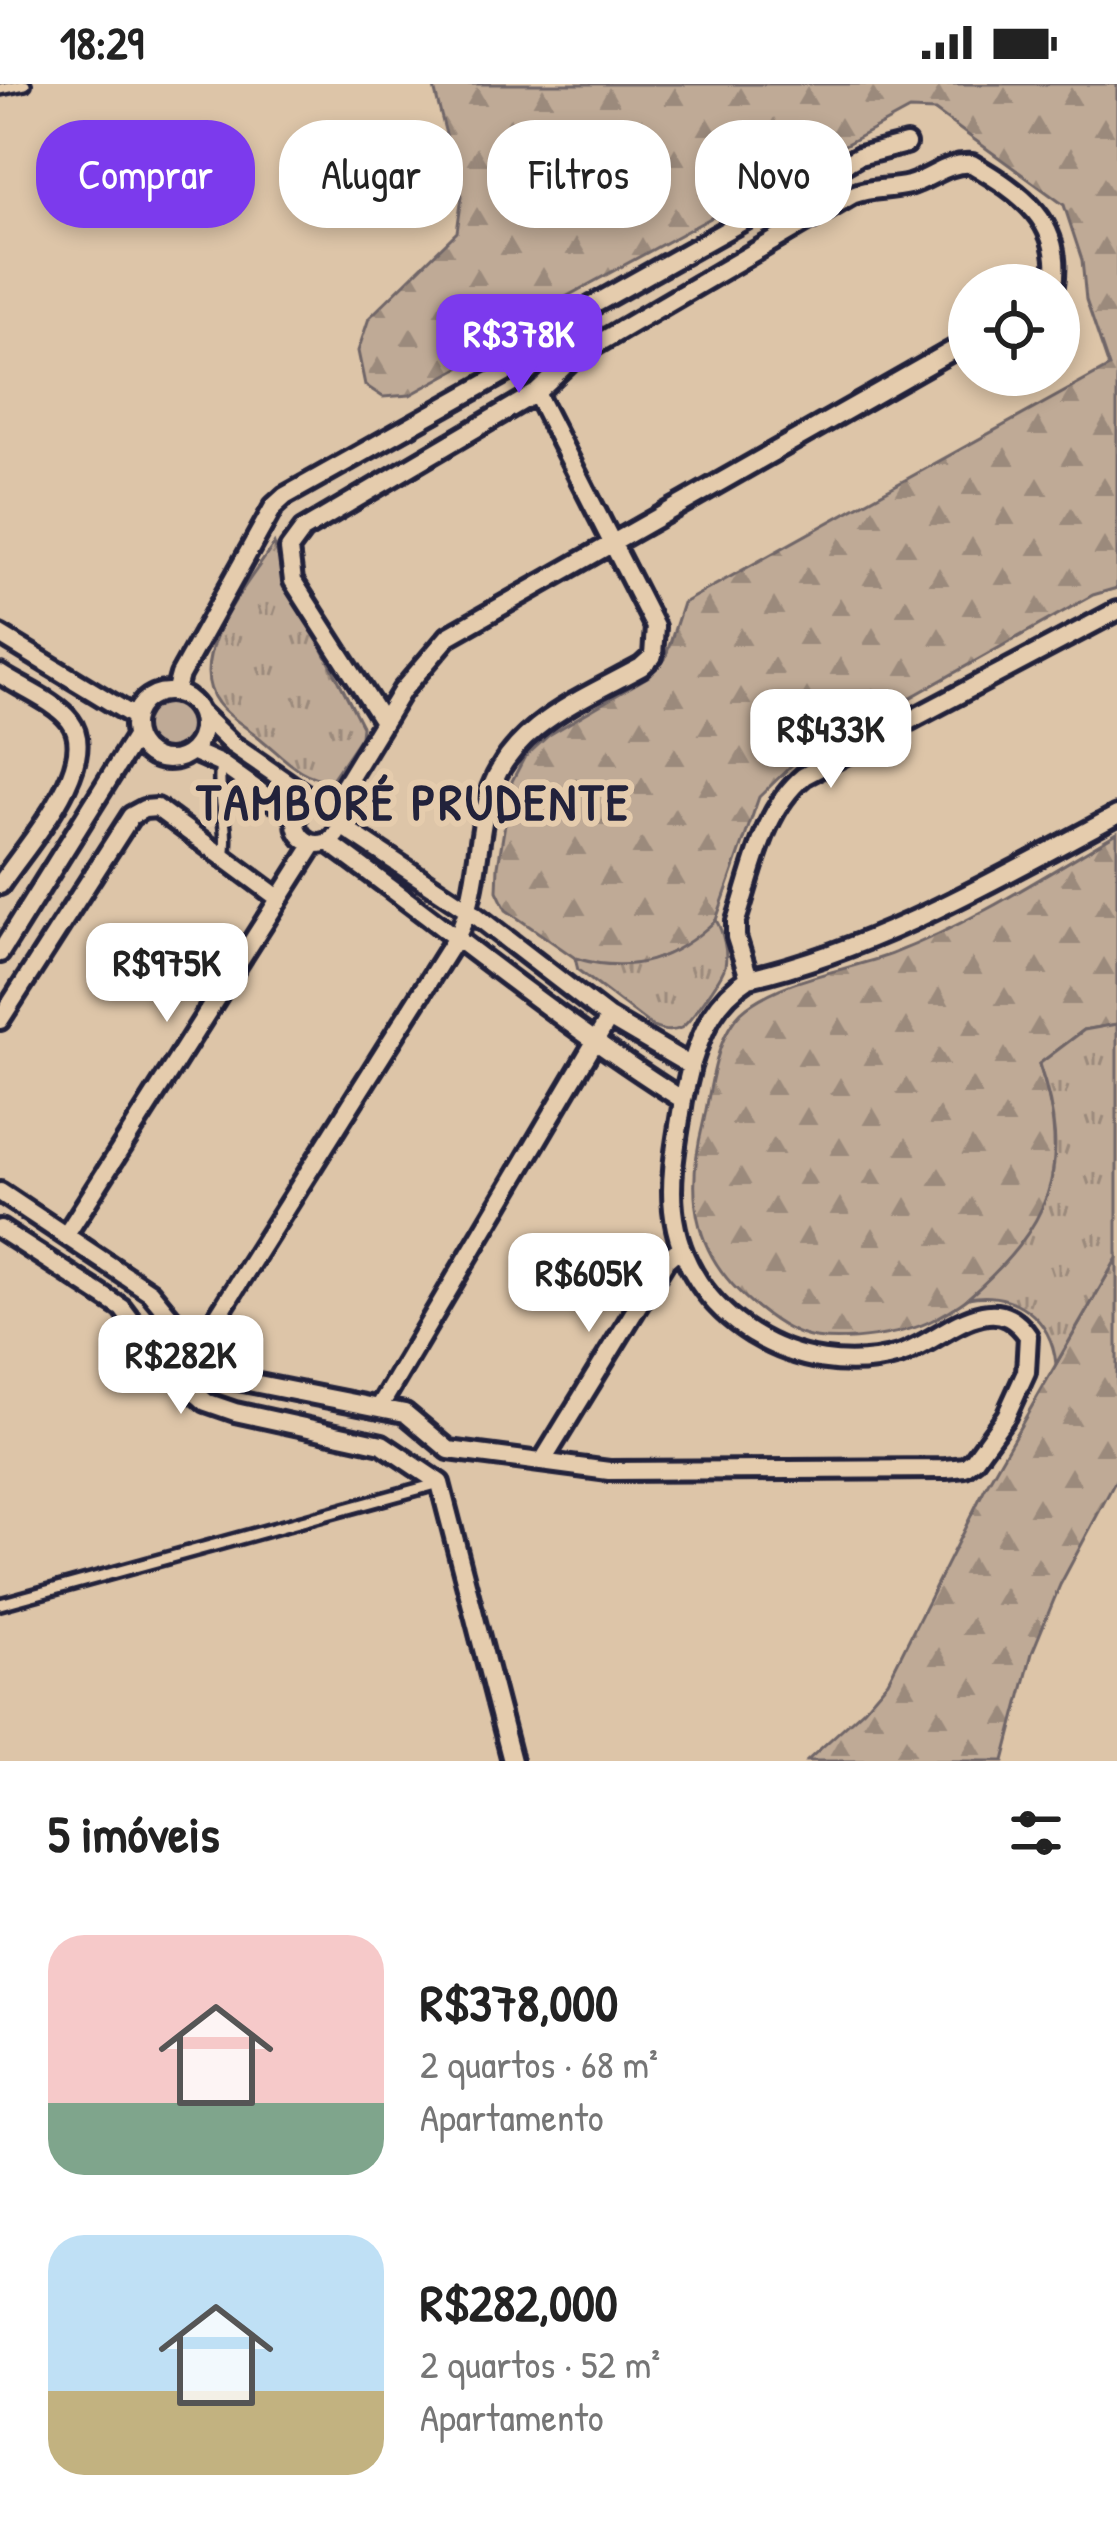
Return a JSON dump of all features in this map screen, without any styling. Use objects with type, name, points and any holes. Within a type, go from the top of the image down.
[{"type":"street","points":[[176,693],[180,675],[242,562],[274,506],[285,496],[526,362],[545,332],[859,156],[906,144]]},
{"type":"street","points":[[382,720],[293,581],[288,562],[293,538],[536,394],[573,358],[872,187],[908,185],[957,163],[972,164],[1041,215],[1054,264]]},
{"type":"street","points":[[683,1100],[593,1043],[458,936],[321,843],[300,834],[297,818],[303,807],[323,803],[448,636],[948,353]]},
{"type":"street","points":[[196,1349],[458,936],[470,911],[488,799],[513,748],[553,716],[653,656],[655,626],[536,394]]},
{"type":"street","points":[[749,978],[736,921],[766,825],[792,785],[1117,611]]},
{"type":"street","points":[[0,635],[135,717]]},
{"type":"street","points":[[0,674],[69,718],[81,750],[74,774],[0,885]]},
{"type":"street","points":[[0,953],[135,737],[139,708],[155,694],[176,693],[233,746],[323,803],[340,825],[470,911],[609,1018],[691,1066]]},
{"type":"street","points":[[135,737],[159,759],[181,757],[191,751],[201,733],[199,712]]},
{"type":"street","points":[[191,751],[221,764],[297,818]]},
{"type":"street","points":[[0,1020],[131,816],[144,809],[157,808],[278,897]]},
{"type":"street","points":[[0,1192],[150,1292],[196,1349],[228,1378],[380,1406],[414,1419],[448,1450],[609,1471],[965,1467],[1006,1416],[1026,1372],[1028,1336],[1017,1321],[983,1314],[896,1356],[850,1361],[811,1359],[767,1345],[728,1318],[700,1286],[681,1247],[672,1183],[683,1100],[704,1026],[718,1004],[749,978],[917,921],[1117,815]]},
{"type":"street","points":[[66,1235],[278,897],[340,825]]},
{"type":"street","points":[[380,1406],[609,1018]]},
{"type":"street","points":[[0,1228],[122,1308],[167,1368],[206,1402],[382,1444],[440,1483],[512,1761]]},
{"type":"street","points":[[542,1462],[666,1260],[681,1247]]},
{"type":"lane","points":[[0,89],[25,84]]},
{"type":"lane","points":[[221,764],[224,858]]},
{"type":"lane","points":[[0,1604],[440,1483]]},
{"type":"green space","points":[[433,84],[1117,84],[1117,588],[1093,595],[794,763],[759,797],[716,920],[690,945],[646,963],[604,967],[575,958],[506,910],[497,891],[498,866],[512,781],[524,758],[549,735],[649,676],[665,659],[683,603],[1057,396],[1080,396],[1080,383],[1109,367],[1086,300],[1082,260],[1064,205],[935,111],[909,110],[852,141],[852,120],[695,120],[695,227],[551,305],[526,331],[410,395],[383,397],[365,385],[358,351],[369,318],[458,228],[463,228],[463,120],[442,120]]},
{"type":"green space","points":[[274,544],[284,574],[362,726],[361,736],[332,779],[312,776],[285,760],[222,708],[209,685],[208,664],[224,621]]},
{"type":"green space","points":[[168,700],[187,707],[194,726],[187,745],[168,752],[149,745],[142,726],[149,707]]},
{"type":"green space","points":[[1117,833],[1117,1024],[1084,1030],[1039,1064],[1053,1126],[1053,1173],[1044,1209],[1021,1249],[968,1298],[906,1330],[858,1339],[815,1338],[772,1319],[721,1270],[708,1249],[695,1203],[697,1152],[712,1077],[736,1017],[780,988],[892,954],[951,928]]},
{"type":"green space","points":[[716,920],[724,942],[725,966],[698,1009],[677,1030],[653,1027],[578,970],[575,958],[615,965],[668,954]]},
{"type":"green space","points":[[1117,1024],[1117,1258],[1056,1364],[1047,1333],[1027,1310],[1000,1298],[968,1298],[1018,1246],[1047,1194],[1054,1135],[1039,1064],[1084,1030]]},
{"type":"green space","points":[[1117,1258],[1117,1478],[1060,1585],[1032,1653],[1004,1761],[807,1761],[888,1681],[985,1488]]},
{"type":"district","name":"TAMBORÉ PRUDENTE","points":[[414,802]]}]
